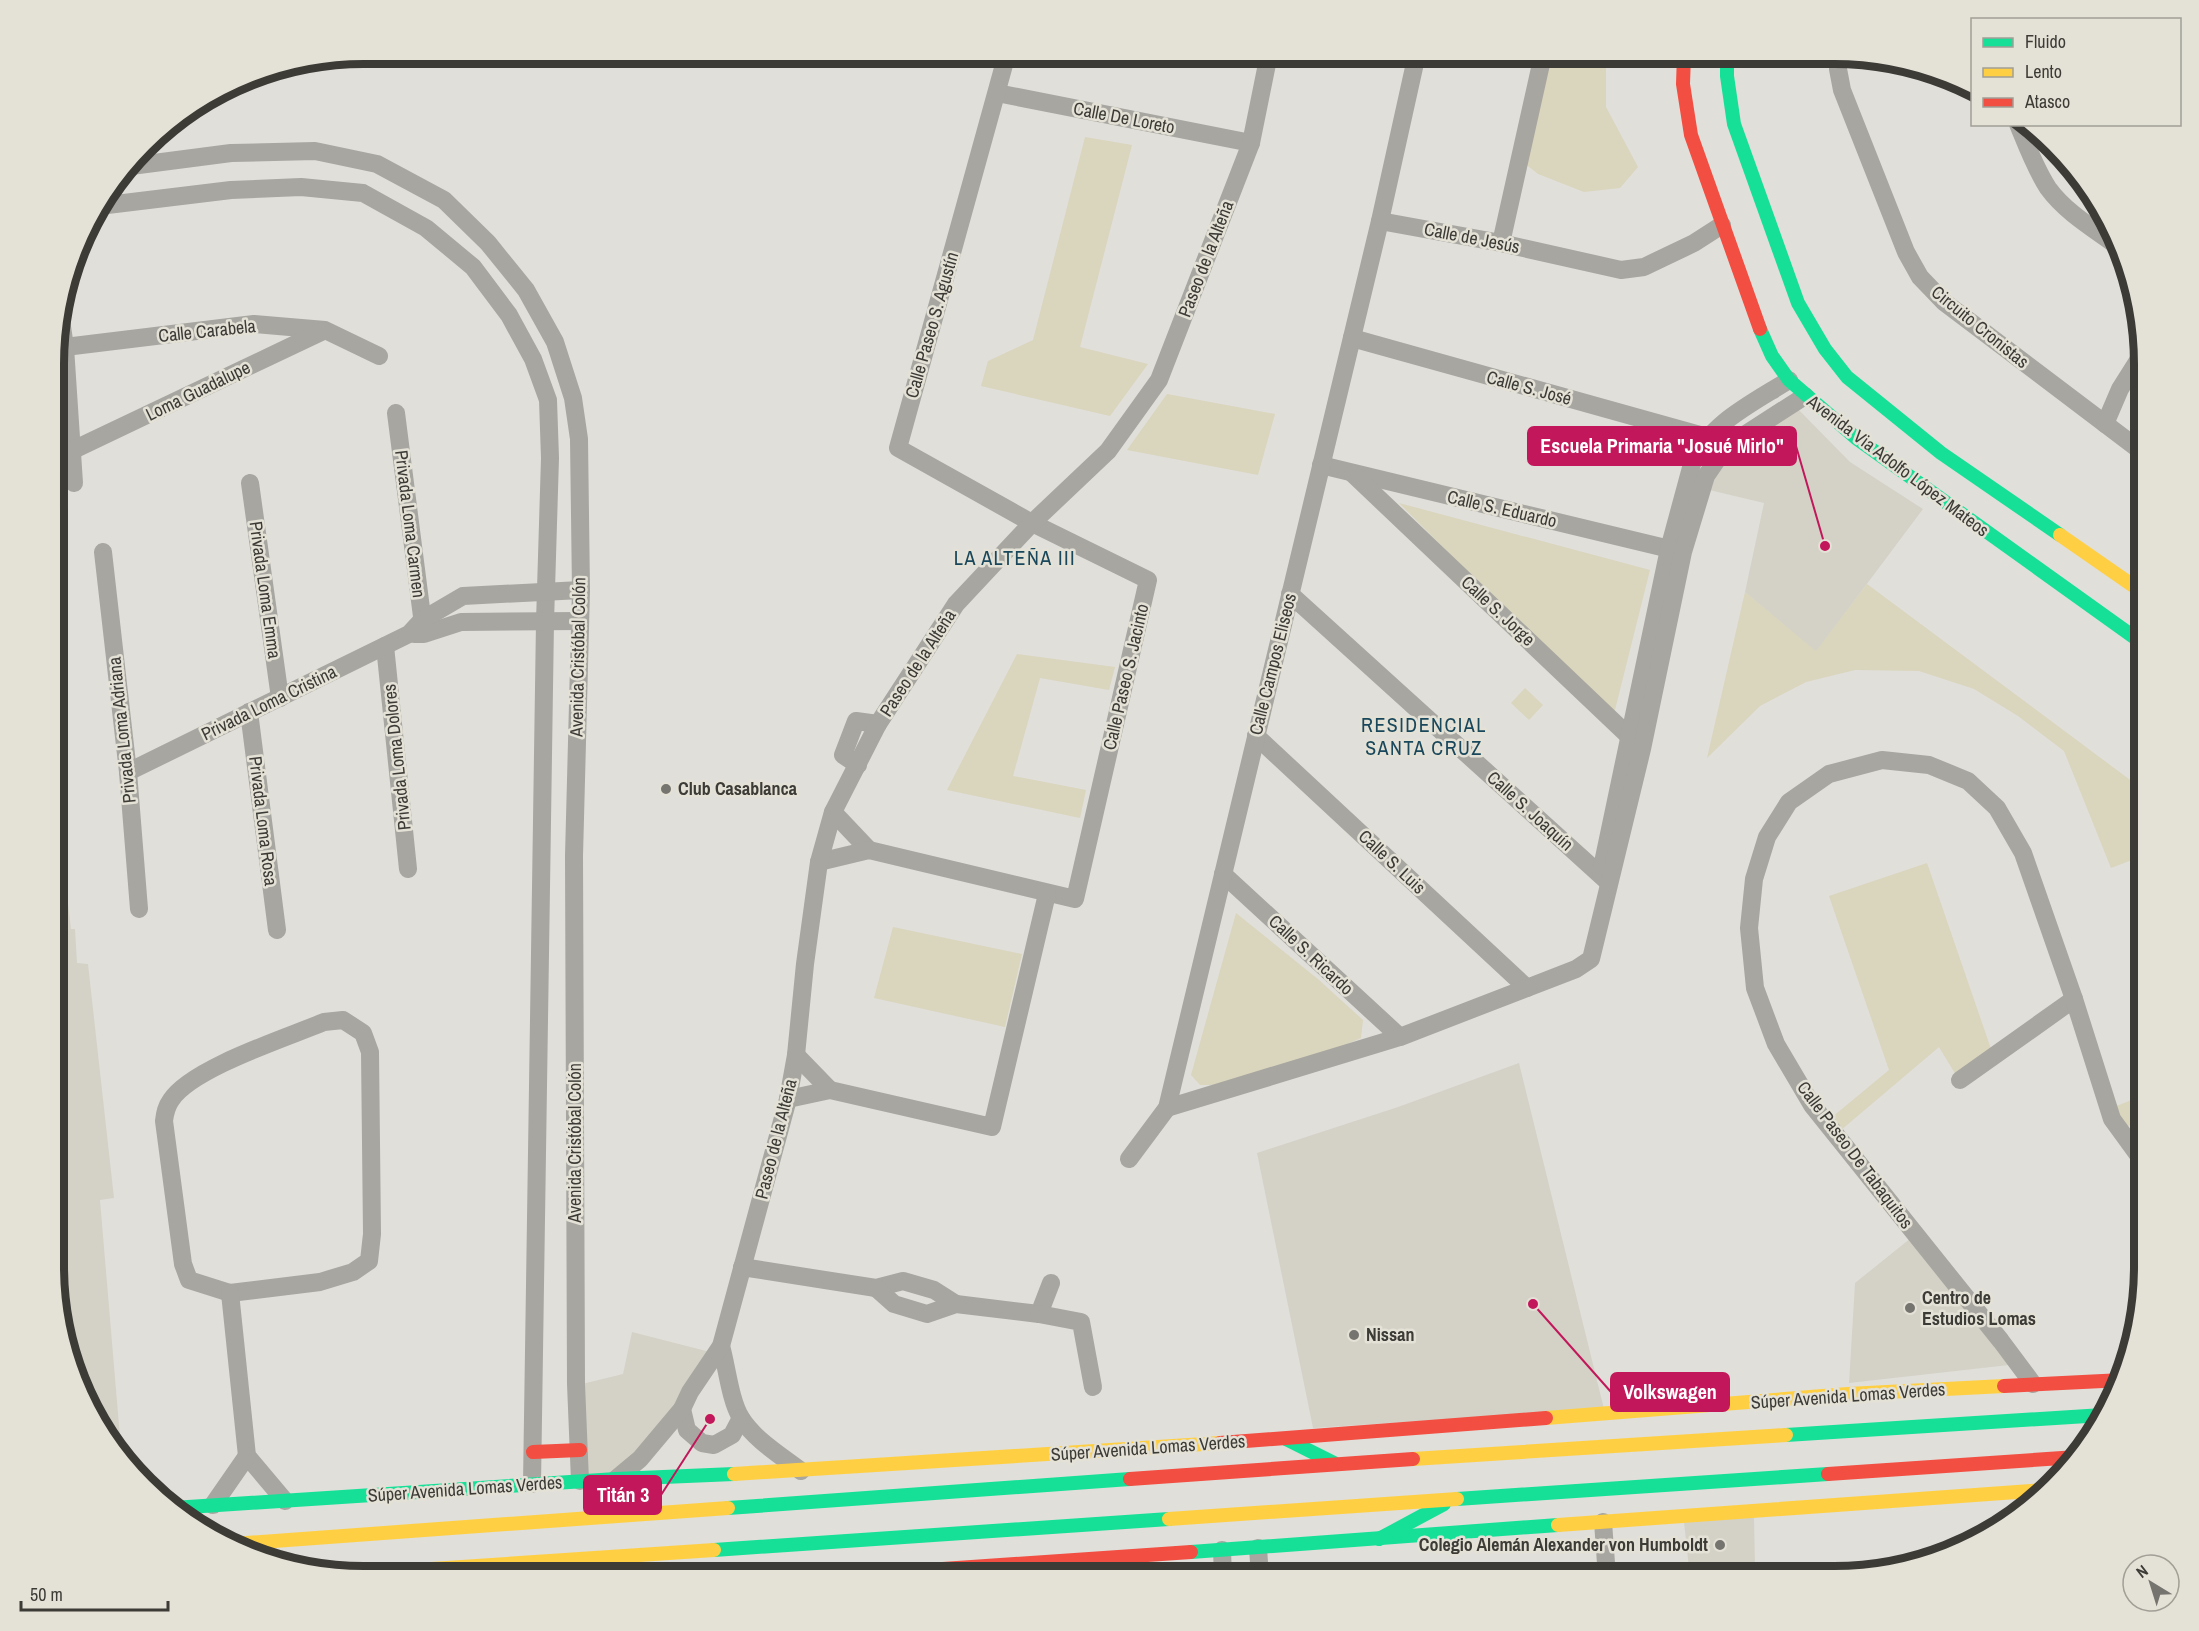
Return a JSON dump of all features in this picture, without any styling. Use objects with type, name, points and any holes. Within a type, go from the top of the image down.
[{"type":"main road","name":"Avenida Via Adolfo López Mateos","points":[[1684,64],[1683,84],[1691,135],[1755,319],[1772,357],[1789,380],[1856,438],[1908,477],[2134,637]]},
{"type":"main road","name":"Avenida Via Adolfo López Mateos","points":[[1727,64],[1734,124],[1798,303],[1832,358],[1847,377],[1941,453],[2134,586]]},
{"type":"main road","name":"Súper Avenida Lomas Verdes","points":[[186,1507],[580,1481],[801,1471],[1286,1439],[1848,1394],[2112,1380]]},
{"type":"main road","name":"Súper Avenida Lomas Verdes","points":[[247,1543],[1336,1464],[2094,1416]]},
{"type":"main road","points":[[1286,1439],[1336,1464]]},
{"type":"main road","points":[[533,1452],[580,1450]]},
{"type":"main road","points":[[473,1566],[2065,1458]]},
{"type":"main road","points":[[979,1566],[1258,1548],[2034,1491]]},
{"type":"main road","points":[[1379,1539],[1454,1499]]},
{"type":"street","name":"Calle Paseo S. Agustín","points":[[1004,64],[898,448],[1032,523]]},
{"type":"street","name":"Paseo de la Alteña","points":[[616,1479],[640,1459],[682,1409],[690,1392],[721,1346],[788,1099],[796,1056],[805,964],[819,862],[833,812],[878,724],[956,604],[1032,523],[1108,451],[1159,380],[1251,143],[1267,64]]},
{"type":"street","points":[[1380,221],[1415,64]]},
{"type":"street","points":[[1501,243],[1541,64]]},
{"type":"street","name":"Circuito Cronistas","points":[[1838,64],[1842,90],[1906,252],[1920,277],[1944,302],[2134,446]]},
{"type":"street","name":"Calle De Loreto","points":[[997,93],[1251,143]]},
{"type":"street","points":[[2020,130],[2035,166],[2049,190],[2071,211],[2107,238]]},
{"type":"street","name":"Avenida Cristóbal Colón","points":[[141,165],[231,153],[315,151],[378,164],[444,200],[488,243],[526,290],[555,342],[573,398],[579,439],[580,621],[574,880],[576,1384],[580,1481]]},
{"type":"street","name":"Avenida Cristóbal Colón","points":[[111,205],[254,189],[301,187],[363,193],[426,228],[473,267],[509,315],[533,360],[548,400],[550,458],[545,622],[532,1484]]},
{"type":"street","name":"Calle de Jesús","points":[[1380,221],[1501,243],[1621,270],[1644,267],[1694,243],[1722,225]]},
{"type":"street","name":"Calle Campos Eliseos","points":[[1130,1159],[1167,1108],[1380,221]]},
{"type":"street","name":"Calle Carabela","points":[[65,347],[254,324],[324,330],[379,356]]},
{"type":"street","name":"Loma Guadalupe","points":[[71,452],[324,330]]},
{"type":"street","name":"Calle S. José","points":[[1352,339],[1707,436]]},
{"type":"street","points":[[65,347],[74,483]]},
{"type":"street","points":[[2105,424],[2120,389],[2134,367]]},
{"type":"street","points":[[1167,1108],[1400,1037],[1576,969],[1605,880],[1636,743],[1692,464],[1707,436],[1721,424],[1789,380]]},
{"type":"street","points":[[1676,551],[1706,476],[1719,457],[1735,441],[1805,396]]},
{"type":"street","name":"Privada Loma Carmen","points":[[396,413],[419,629]]},
{"type":"street","name":"Calle S. Eduardo","points":[[1321,465],[1676,551]]},
{"type":"street","name":"Calle S. Jorge","points":[[1353,474],[1636,743]]},
{"type":"street","name":"Privada Loma Emma","points":[[250,483],[280,698]]},
{"type":"street","name":"Calle Paseo S. Jacinto","points":[[1032,523],[1148,580],[1075,899],[1047,894]]},
{"type":"street","name":"Privada Loma Adriana","points":[[103,552],[128,772],[139,909]]},
{"type":"street","name":"Privada Loma Cristina","points":[[128,772],[419,629],[464,596],[580,590]]},
{"type":"street","name":"Calle S. Joaquín","points":[[1290,594],[1605,880]]},
{"type":"street","name":"Privada Loma Cristina","points":[[419,629],[461,622],[580,621]]},
{"type":"street","name":"Privada Loma Dolores","points":[[385,646],[408,869]]},
{"type":"street","name":"Privada Loma Rosa","points":[[249,712],[277,930]]},
{"type":"street","name":"Calle S. Luis","points":[[1256,736],[1527,988]]},
{"type":"street","name":"Calle Paseo De Tabaquitos","points":[[2033,1384],[1812,1104],[1776,1044],[1755,988],[1749,928],[1754,879],[1767,837],[1789,802],[1829,774],[1882,760],[1929,765],[1968,781],[1997,807],[2023,853],[2074,999],[2112,1119],[2134,1149]]},
{"type":"street","points":[[833,812],[869,850]]},
{"type":"street","points":[[788,1099],[830,1090],[992,1127],[1047,894],[869,850],[819,862]]},
{"type":"street","name":"Calle S. Ricardo","points":[[1223,874],[1400,1037]]},
{"type":"street","points":[[1960,1080],[2074,999]]},
{"type":"street","points":[[343,1020],[363,1033],[370,1052],[372,1234],[369,1261],[353,1272],[320,1282],[230,1293],[189,1280],[183,1264],[164,1122],[166,1108],[186,1084],[206,1071],[324,1022],[343,1020]]},
{"type":"street","points":[[796,1056],[830,1090]]},
{"type":"street","points":[[742,1267],[876,1288],[903,1281],[934,1290],[956,1304],[1039,1314],[1081,1322],[1093,1387]]},
{"type":"street","points":[[1039,1314],[1051,1283]]},
{"type":"street","points":[[876,1288],[894,1304],[927,1314],[956,1304]]},
{"type":"street","points":[[230,1293],[247,1456],[285,1501]]},
{"type":"street","points":[[721,1346],[741,1418],[758,1438],[801,1471]]},
{"type":"street","points":[[682,1409],[687,1430],[702,1443],[714,1445],[732,1435],[741,1418]]},
{"type":"street","points":[[213,1505],[247,1456]]},
{"type":"street","points":[[1603,1522],[1606,1566]]},
{"type":"street","points":[[1258,1548],[1259,1566]]},
{"type":"street","points":[[1222,1550],[1223,1566]]},
{"type":"shaded area","points":[[1549,64],[1606,64],[1606,107],[1638,167],[1620,188],[1584,192],[1538,174],[1523,162]]},
{"type":"shaded area","points":[[1085,137],[1132,145],[1080,347],[1148,364],[1110,416],[981,386],[988,361],[1033,340]]},
{"type":"shaded area","points":[[1167,394],[1275,414],[1258,475],[1127,450]]},
{"type":"shaded area","points":[[1793,404],[1850,462],[1923,509],[1816,652],[1745,592],[1764,503],[1705,489],[1738,442]]},
{"type":"shaded area","points":[[1399,503],[1650,570],[1614,714],[1580,685]]},
{"type":"shaded area","points":[[1867,584],[2134,783],[2134,859],[2111,868],[2064,751],[2018,716],[1974,689],[1919,671],[1855,670],[1806,682],[1760,706],[1707,758],[1745,592],[1816,651]]},
{"type":"shaded area","points":[[1017,654],[1115,667],[1109,690],[1040,678],[1013,776],[1086,790],[1080,818],[947,790]]},
{"type":"shaded area","points":[[1525,688],[1543,705],[1529,720],[1511,703]]},
{"type":"shaded area","points":[[1927,863],[1991,1049],[1956,1075],[1939,1047],[1841,1130],[1831,1118],[1889,1070],[1829,896]]},
{"type":"shaded area","points":[[64,870],[71,929],[75,929],[77,963],[88,964],[114,1198],[100,1200],[120,1440],[95,1399],[80,1363],[70,1325],[65,1286]]},
{"type":"shaded area","points":[[1236,913],[1319,980],[1363,1020],[1361,1038],[1320,1056],[1213,1085],[1200,1085],[1191,1075]]},
{"type":"shaded area","points":[[893,927],[1022,954],[1005,1027],[874,998]]},
{"type":"shaded area","points":[[1519,1063],[1604,1409],[1313,1428],[1257,1153],[1398,1107]]},
{"type":"shaded area","points":[[2134,1099],[2134,1124],[2125,1127],[2114,1107]]},
{"type":"shaded area","name":"Centro de Estudios Lomas","points":[[1911,1238],[2009,1365],[1849,1383],[1855,1283]]},
{"type":"shaded area","points":[[632,1332],[714,1353],[690,1391],[616,1478],[582,1480],[582,1384],[623,1374]]},
{"type":"shaded area","name":"Colegio Alemán Alexander von Humboldt","points":[[1754,1517],[1755,1566],[1689,1566],[1684,1522]]},
{"type":"traffic: fast","points":[[1727,64],[1734,124],[1798,303],[1825,349],[1847,377],[1941,453],[2060,535]]},
{"type":"traffic: fast","points":[[1760,329],[1772,356],[1789,380],[1856,438],[2134,637]]},
{"type":"traffic: fast","points":[[1786,1435],[2094,1416]]},
{"type":"traffic: fast","points":[[1286,1439],[1334,1463]]},
{"type":"traffic: fast","points":[[186,1507],[616,1479],[734,1474]]},
{"type":"traffic: fast","points":[[1457,1499],[1828,1474]]},
{"type":"traffic: fast","points":[[728,1508],[1130,1479]]},
{"type":"traffic: fast","points":[[1379,1539],[1444,1504]]},
{"type":"traffic: fast","points":[[714,1550],[1169,1519]]},
{"type":"traffic: fast","points":[[1191,1552],[1558,1525]]},
{"type":"traffic: slow","points":[[2060,535],[2134,586]]},
{"type":"traffic: slow","points":[[1546,1418],[1848,1394],[2004,1386]]},
{"type":"traffic: slow","points":[[1413,1459],[1786,1435]]},
{"type":"traffic: slow","points":[[734,1474],[1220,1443]]},
{"type":"traffic: slow","points":[[1558,1525],[2034,1491]]},
{"type":"traffic: slow","points":[[1169,1519],[1457,1499]]},
{"type":"traffic: slow","points":[[247,1543],[728,1508]]},
{"type":"traffic: slow","points":[[475,1566],[714,1550]]},
{"type":"traffic: jam","points":[[1684,64],[1683,84],[1691,135],[1760,329]]},
{"type":"traffic: jam","points":[[2004,1386],[2112,1381]]},
{"type":"traffic: jam","points":[[1220,1443],[1546,1418]]},
{"type":"traffic: jam","points":[[533,1452],[580,1450]]},
{"type":"traffic: jam","points":[[1828,1474],[2065,1458]]},
{"type":"traffic: jam","points":[[1130,1479],[1413,1459]]},
{"type":"traffic: jam","points":[[987,1566],[1191,1552]]},
{"type":"place","name":"Escuela Primaria \"Josué Mirlo\"","points":[[1825,546]]},
{"type":"place","name":"Club Casablanca","points":[[666,789]]},
{"type":"place","name":"Volkswagen","points":[[1533,1304]]},
{"type":"place","name":"Centro de Estudios Lomas","points":[[1910,1308]]},
{"type":"place","name":"Nissan","points":[[1354,1335]]},
{"type":"place","name":"Titán 3","points":[[710,1419]]},
{"type":"place","name":"Colegio Alemán Alexander von Humboldt","points":[[1720,1545]]},
{"type":"district","name":"LA ALTEÑA III","points":[[1015,558]]},
{"type":"district","name":"RESIDENCIAL SANTA CRUZ","points":[[1424,736]]}]
